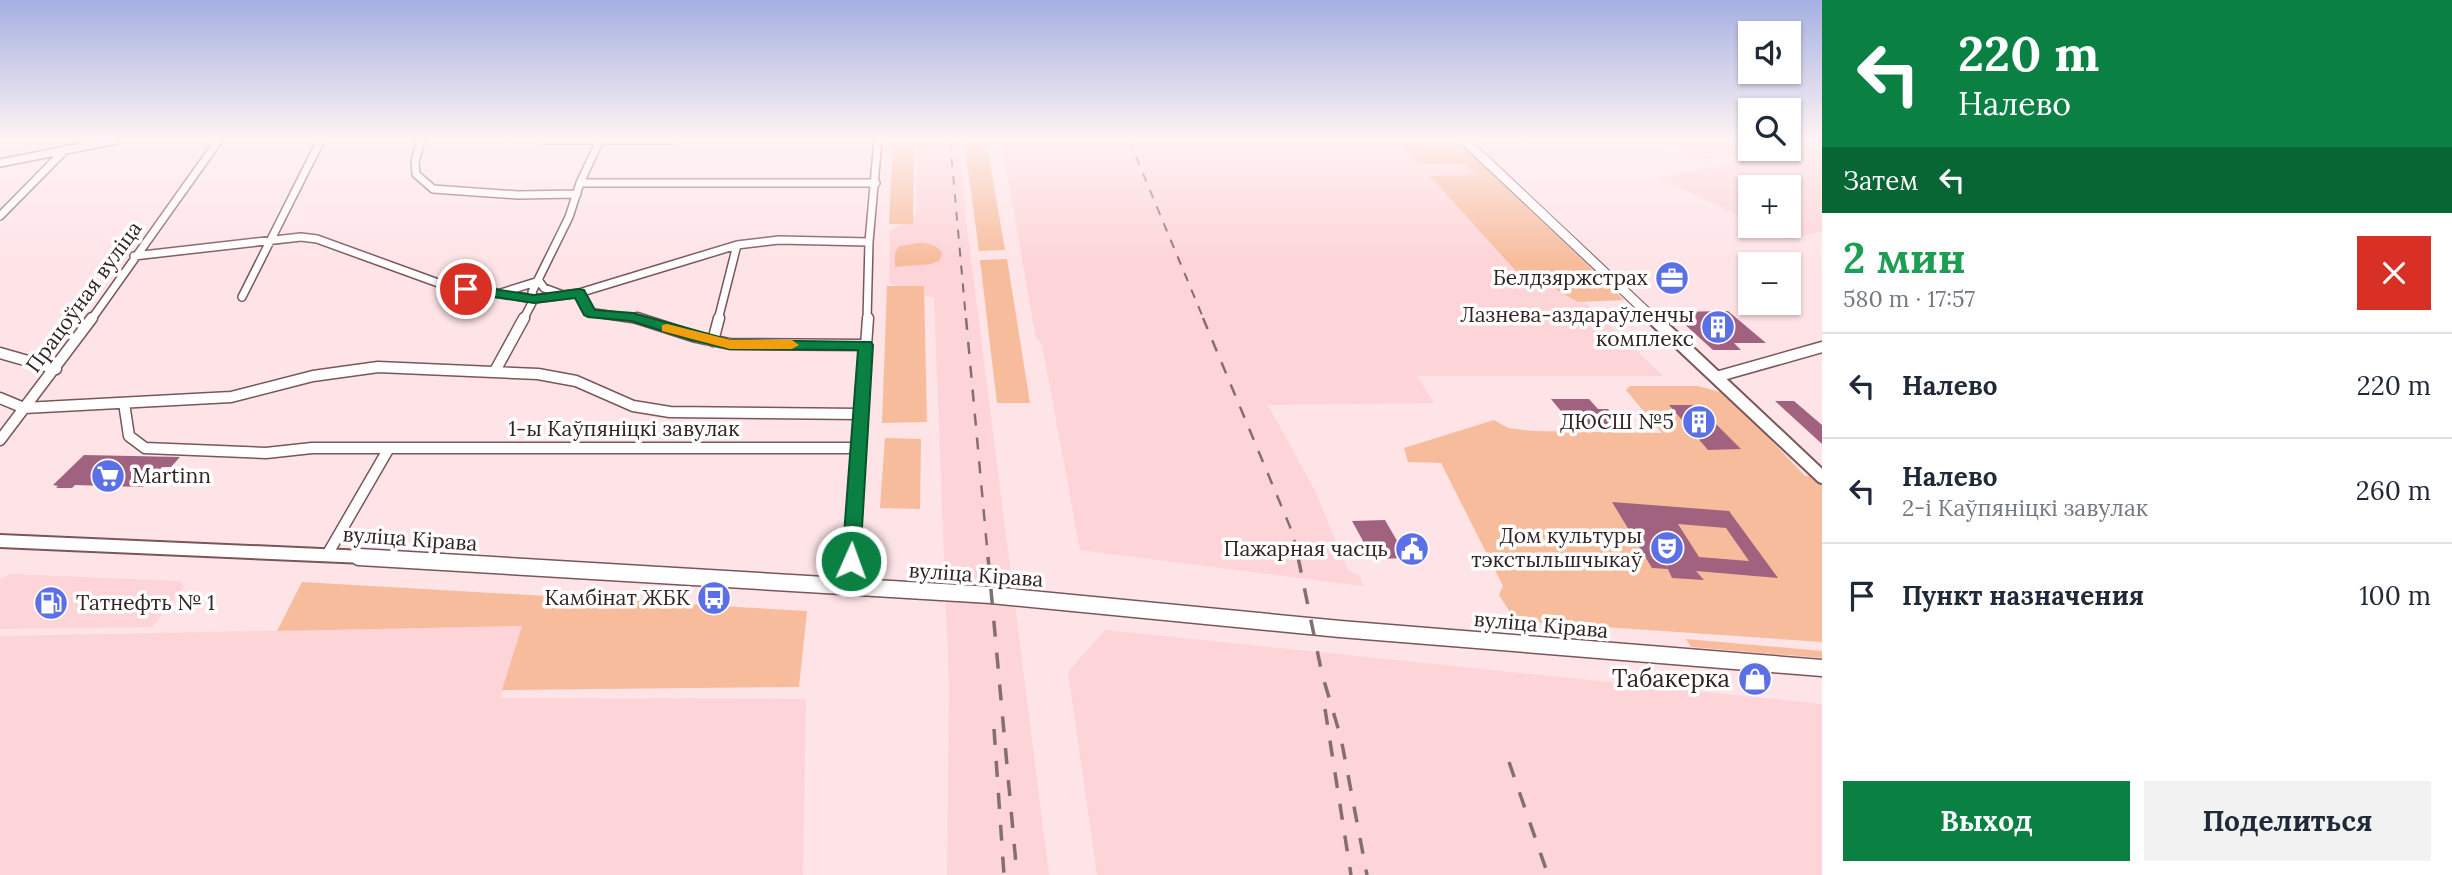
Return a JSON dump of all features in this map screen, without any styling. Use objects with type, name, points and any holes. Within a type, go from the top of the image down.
[{"type":"main road","points":[[1507,181],[1822,477]]},
{"type":"main road","name":"вуліца Кірава","points":[[0,541],[327,555],[991,595],[1340,629],[1822,668]]},
{"type":"street","points":[[0,216],[35,181]]},
{"type":"street","name":"Працоўная вуліца","points":[[0,440],[56,369],[189,181]]},
{"type":"street","points":[[242,296],[301,181]]},
{"type":"street","points":[[420,181],[433,189],[518,195],[577,194]]},
{"type":"street","points":[[495,371],[534,299],[532,292],[580,183],[876,183],[869,242],[866,345],[850,588]]},
{"type":"street","points":[[134,256],[301,237],[317,239],[441,284],[534,299],[568,296],[737,244],[779,240],[869,242]]},
{"type":"street","points":[[713,341],[737,244]]},
{"type":"street","points":[[490,294],[539,281]]},
{"type":"street","points":[[539,281],[544,288],[568,296]]},
{"type":"street","points":[[579,293],[588,312],[633,317],[713,341],[730,344],[866,345]]},
{"type":"street","points":[[1716,377],[1822,347]]},
{"type":"street","points":[[0,353],[56,369]]},
{"type":"street","name":"1-ы Каўпяніцкі завулак","points":[[24,408],[231,397],[346,370],[378,367],[538,374],[576,381],[633,406],[670,412],[860,414]]},
{"type":"street","points":[[0,398],[24,408]]},
{"type":"street","name":"1-ы Каўпяніцкі завулак","points":[[124,403],[129,437],[134,444],[145,448],[266,453],[312,448],[858,448]]},
{"type":"street","points":[[327,555],[389,448]]},
{"type":"shaded area","points":[[891,181],[914,181],[913,224],[889,224]]},
{"type":"shaded area","points":[[917,181],[963,181],[1049,875],[947,875],[949,685],[934,298],[889,283],[890,231],[916,215]]},
{"type":"shaded area","points":[[970,181],[993,181],[1005,250],[979,251]]},
{"type":"shaded area","points":[[1008,181],[1502,181],[1621,293],[1580,297],[1663,376],[1417,376],[1434,403],[1268,405],[1315,491],[1348,570],[1360,576],[1363,586],[1080,550],[1042,344],[1036,338]]},
{"type":"shaded area","points":[[1434,181],[1500,181],[1624,300],[1578,302],[1554,288],[1525,281]]},
{"type":"shaded area","points":[[1665,181],[1738,181],[1738,215]]},
{"type":"shaded area","points":[[1801,181],[1822,181],[1822,231],[1801,236]]},
{"type":"shaded area","points":[[919,243],[937,248],[942,253],[940,260],[931,264],[895,267],[895,253],[899,246]]},
{"type":"shaded area","points":[[1007,259],[1030,403],[997,403],[980,260]]},
{"type":"shaded area","points":[[887,286],[924,286],[927,422],[882,423]]},
{"type":"shaded area","points":[[1630,386],[1698,386],[1727,394],[1805,476],[1814,476],[1822,485],[1822,642],[1516,621],[1499,595],[1503,586],[1441,463],[1408,462],[1404,448],[1494,420],[1508,428],[1532,431],[1662,433],[1626,390]]},
{"type":"shaded area","points":[[885,438],[921,439],[920,509],[880,508]]},
{"type":"shaded area","points":[[10,574],[180,581],[184,587],[152,627],[0,629],[0,579]]},
{"type":"shaded area","points":[[302,582],[807,611],[799,687],[502,690],[522,626],[277,631]]},
{"type":"shaded area","points":[[522,626],[500,698],[806,699],[803,875],[0,875],[0,636]]},
{"type":"shaded area","points":[[1105,630],[1822,704],[1822,875],[1097,875],[1068,672]]},
{"type":"shaded area","points":[[1686,639],[1822,651],[1822,658],[1691,647]]},
{"type":"building","name":"Лазнева-аздараўленчы комплекс","points":[[1728,311],[1766,343],[1734,343],[1741,350],[1713,350],[1671,312]]},
{"type":"building","points":[[1551,399],[1589,399],[1598,409],[1608,409],[1623,426],[1574,427]]},
{"type":"building","points":[[1775,401],[1794,401],[1822,425],[1822,444]]},
{"type":"building","name":"ДЮСШ №5","points":[[1669,405],[1697,405],[1741,449],[1708,450]]},
{"type":"building","name":"Martinn","points":[[84,455],[180,457],[171,467],[162,467],[143,487],[75,485],[72,488],[56,488],[58,486],[53,485]]},
{"type":"building","name":"Дом культуры тэкстыльшчыкаў","points":[[1612,502],[1729,511],[1778,578],[1696,571],[1704,580],[1672,578],[1668,569],[1652,568]],"holes":[[[1678,524],[1726,528],[1749,561],[1699,557]]]},
{"type":"building","name":"Пажарная часць","points":[[1385,520],[1407,558],[1373,559],[1352,521]]},
{"type":"railway","points":[[954,181],[966,320]]},
{"type":"railway","points":[[1146,181],[1204,320]]},
{"type":"railway","points":[[966,318],[988,558]]},
{"type":"railway","points":[[1203,318],[1293,534],[1298,558]]},
{"type":"railway","points":[[988,557],[1017,875]]},
{"type":"railway","points":[[1298,557],[1322,674],[1341,738],[1367,875]]},
{"type":"railway","points":[[1325,709],[1351,875]]},
{"type":"railway","points":[[994,729],[1004,875]]},
{"type":"railway","points":[[1509,762],[1548,875]]},
{"type":"slow traffic","points":[[667,328],[730,344],[792,345]]},
{"type":"place","name":"Белдзяржстрах","points":[[1672,278]]},
{"type":"place","name":"Лазнева-аздараўленчы комплекс","points":[[1718,327]]},
{"type":"place","name":"ДЮСШ №5","points":[[1699,422]]},
{"type":"place","name":"Martinn","points":[[108,476]]},
{"type":"place","name":"Дом культуры тэкстыльшчыкаў","points":[[1667,548]]},
{"type":"place","name":"Пажарная часць","points":[[1412,549]]},
{"type":"place","name":"Камбінат ЖБК","points":[[714,598]]},
{"type":"place","name":"Татнефть № 1","points":[[51,603]]},
{"type":"place","name":"Табакерка","points":[[1755,679]]},
{"type":"route","points":[[466,289],[534,299],[579,293],[588,312],[593,314],[633,317],[696,337],[730,344],[866,345],[851,561]]}]
